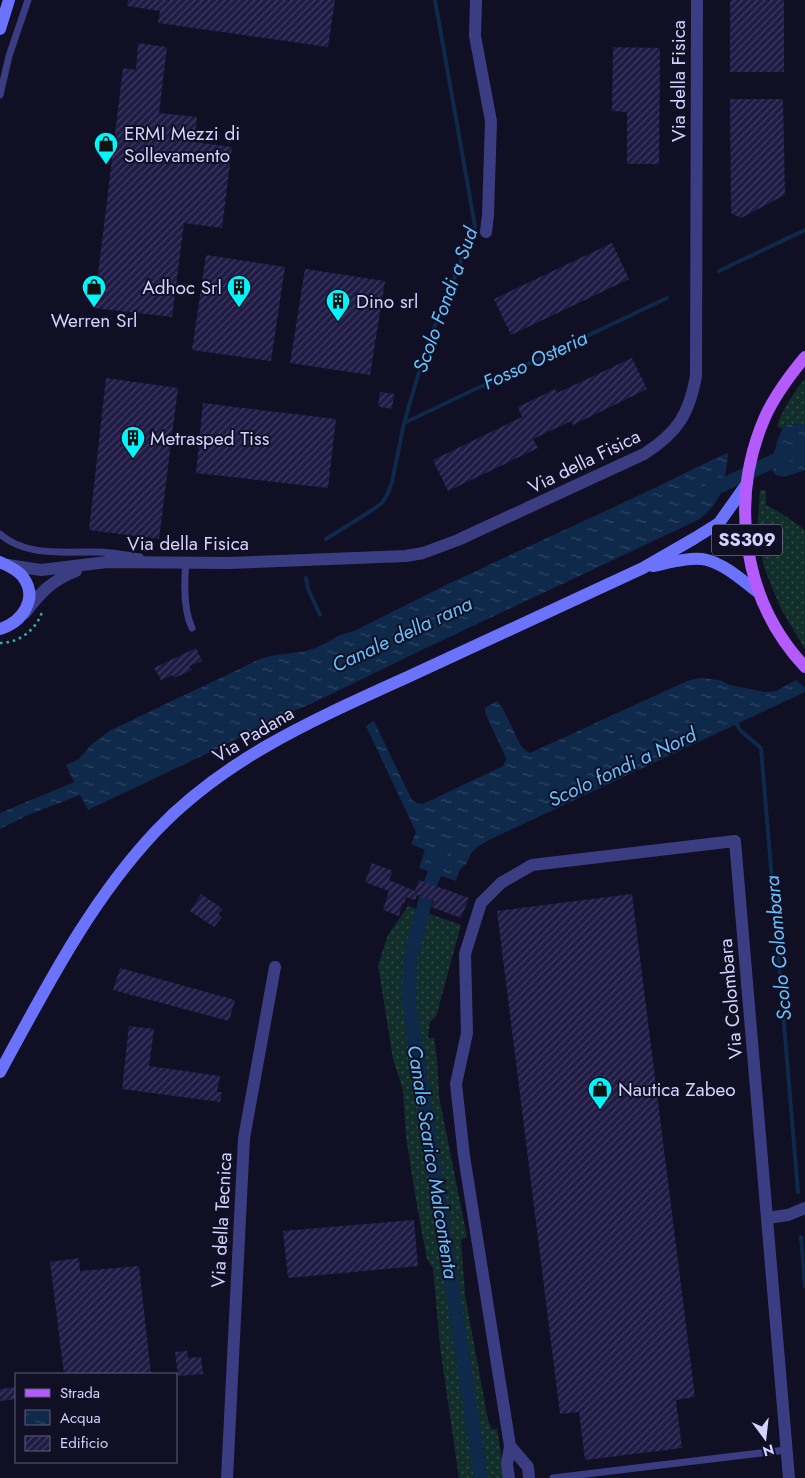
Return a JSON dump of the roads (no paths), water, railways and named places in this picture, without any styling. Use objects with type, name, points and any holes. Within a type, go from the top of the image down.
[{"type":"main road","points":[[0,29],[9,0]]},
{"type":"main road","name":"SS309","points":[[805,356],[777,394],[757,438],[746,485],[745,529],[749,558],[759,593],[783,640],[805,668]]},
{"type":"main road","name":"Via Padana","points":[[0,1072],[72,942],[114,881],[157,830],[203,787],[241,760],[302,726],[643,568],[718,523],[746,485]]},
{"type":"main road","name":"Via Padana","points":[[643,568],[685,560],[706,560],[727,569],[759,593]]},
{"type":"main road","points":[[1,563],[18,572],[27,584],[29,596],[24,613],[12,624],[2,628]]},
{"type":"street","points":[[476,0],[476,36],[491,121],[486,232]]},
{"type":"street","name":"Via della Fisica","points":[[1,563],[41,570],[107,562],[228,563],[380,558],[423,553],[458,540],[644,454],[671,434],[681,421],[688,407],[696,376],[697,0]]},
{"type":"street","name":"Via della Fisica","points":[[24,613],[55,580],[77,570],[107,562]]},
{"type":"street","name":"Via Colombara","points":[[510,1446],[464,1156],[456,1084],[467,1033],[465,954],[481,903],[501,883],[532,865],[735,841],[789,1478]]},
{"type":"street","name":"Via della Tecnica","points":[[227,1478],[244,1138],[275,967]]},
{"type":"street","points":[[767,1218],[788,1215],[805,1208]]},
{"type":"street","points":[[509,1478],[507,1464],[510,1446]]},
{"type":"street","points":[[510,1446],[528,1467],[529,1478]]},
{"type":"lane","points":[[0,94],[9,56],[28,0]]},
{"type":"lane","points":[[0,534],[18,545],[34,550],[104,552],[182,562],[185,574],[187,617],[192,628]]},
{"type":"lane","points":[[553,1478],[786,1450]]},
{"type":"water","points":[[805,424],[805,470],[778,476],[774,473],[773,461],[782,431],[786,425]]},
{"type":"water","points":[[728,453],[726,473],[718,499],[698,520],[313,703],[279,717],[225,745],[88,810],[80,795],[28,815],[0,829],[0,813],[74,782],[66,765],[79,759],[91,745],[109,731],[260,659],[311,650],[340,635],[356,630],[448,584]]},
{"type":"water","name":"Scolo fondi a Nord","points":[[699,678],[719,680],[730,685],[765,692],[776,691],[796,680],[805,688],[805,692],[489,840],[472,852],[466,864],[460,869],[456,881],[419,868],[425,850],[411,844],[416,832],[366,726],[374,721],[412,800],[423,804],[503,766],[506,760],[505,756],[485,713],[485,708],[497,701],[502,707],[521,746],[530,753],[687,681]]},
{"type":"waterway","name":"Scolo Fondi a Sud","points":[[326,539],[382,503],[388,493],[404,423],[426,348],[475,226],[435,0]]},
{"type":"waterway","name":"Fosso Osteria","points":[[719,271],[805,230]]},
{"type":"waterway","name":"Fosso Osteria","points":[[404,423],[667,298]]},
{"type":"waterway","name":"Canale della rana","points":[[708,492],[805,446]]},
{"type":"waterway","name":"Scolo Fondi a Sud","points":[[306,578],[308,589],[320,615]]},
{"type":"waterway","name":"Scolo Colombara","points":[[735,722],[741,731],[761,748],[798,1192]]},
{"type":"waterway","name":"Canale Scarico Malcontenta","points":[[441,857],[429,887],[410,959],[409,1002],[481,1478]]},
{"type":"waterway","name":"Scolo Colombara","points":[[801,1237],[805,1286]]},
{"type":"place","name":"ERMI Mezzi di Sollevamento","points":[[106,165]]},
{"type":"place","name":"Werren Srl","points":[[94,308]]},
{"type":"place","name":"Adhoc Srl","points":[[239,308]]},
{"type":"place","name":"Dino srl","points":[[338,322]]},
{"type":"place","name":"Metrasped Tiss","points":[[133,459]]},
{"type":"place","name":"Nautica Zabeo","points":[[600,1110]]}]
